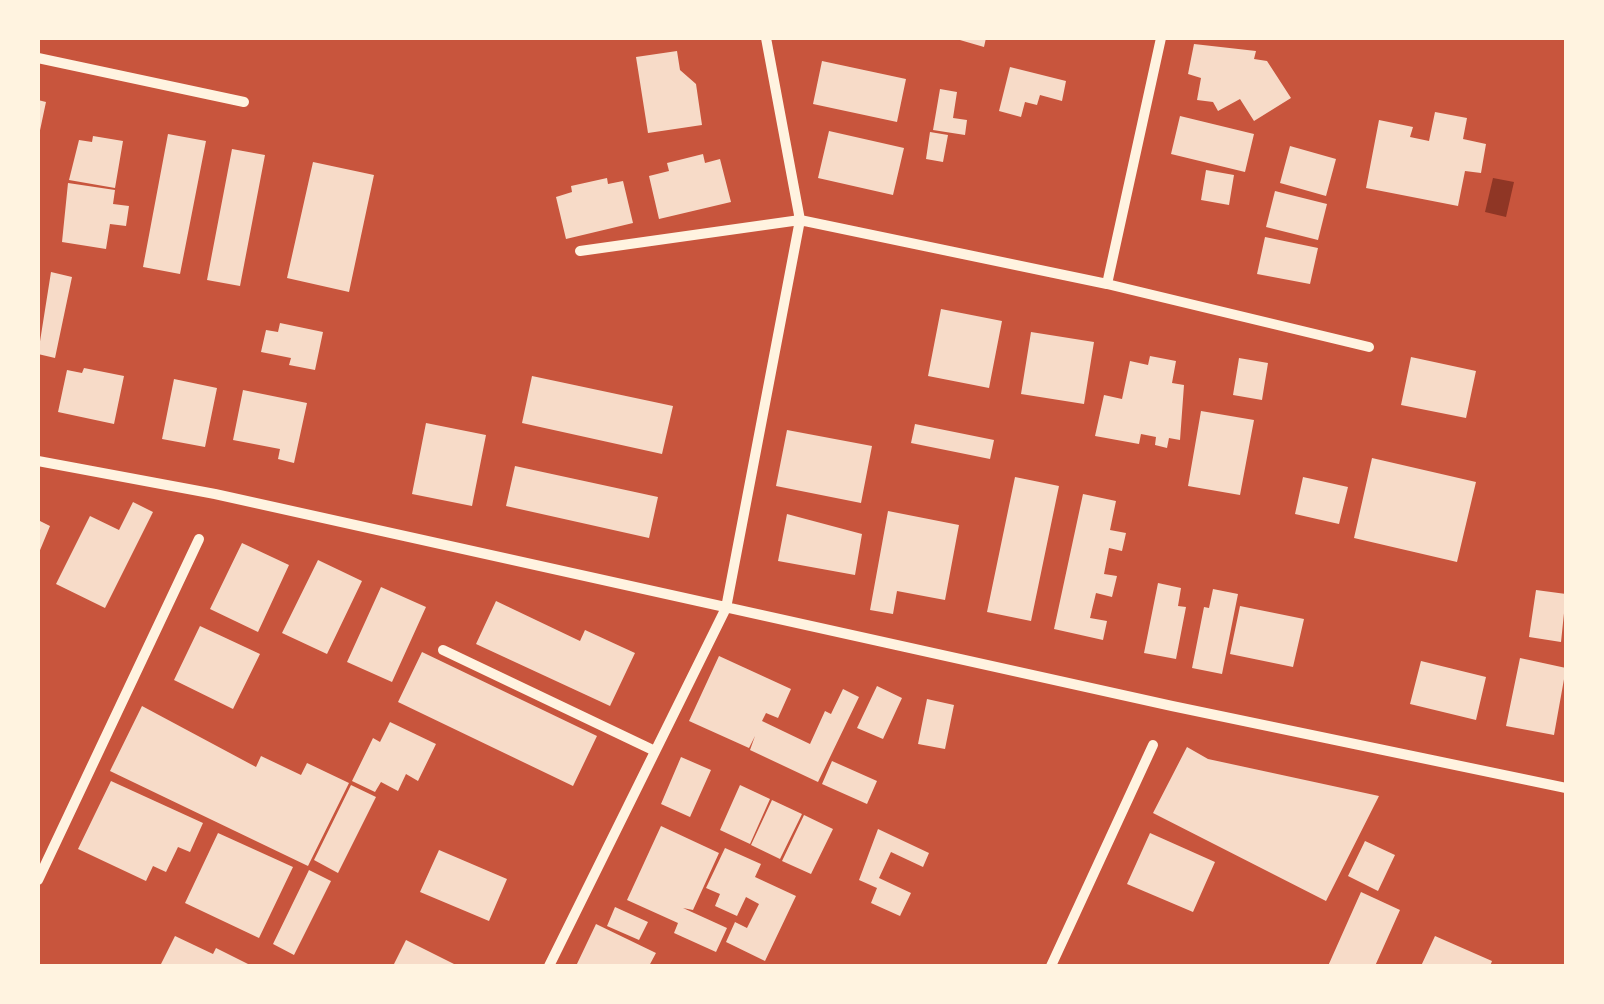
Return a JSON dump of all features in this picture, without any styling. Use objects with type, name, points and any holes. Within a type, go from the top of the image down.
[{"type":"street","points":[[549,966],[726,608],[800,220],[766,38]]},
{"type":"street","points":[[1107,284],[1161,38]]},
{"type":"street","points":[[38,58],[244,102]]},
{"type":"street","points":[[580,251],[800,220],[1107,284],[1369,346]]},
{"type":"street","points":[[38,461],[215,494],[1566,788]]},
{"type":"street","points":[[38,880],[200,539]]},
{"type":"street","points":[[443,650],[655,751]]},
{"type":"street","points":[[1051,966],[1153,745]]},
{"type":"shaded area","points":[[1493,178],[1514,182],[1506,217],[1485,212]]},
{"type":"building","points":[[953,38],[986,38],[984,47]]},
{"type":"building","points":[[1194,44],[1256,51],[1254,59],[1267,61],[1291,98],[1254,121],[1240,99],[1218,111],[1213,102],[1197,100],[1201,78],[1188,74]]},
{"type":"building","points":[[677,51],[680,70],[696,84],[702,125],[648,133],[636,57]]},
{"type":"building","points":[[822,61],[906,79],[897,122],[813,104]]},
{"type":"building","points":[[1010,67],[1066,81],[1062,101],[1040,95],[1037,105],[1025,102],[1021,117],[999,111]]},
{"type":"building","points":[[940,89],[957,92],[953,118],[967,120],[965,135],[933,130]]},
{"type":"building","points":[[38,100],[46,102],[39,135],[38,135]]},
{"type":"building","points":[[1435,112],[1467,118],[1463,139],[1486,144],[1481,173],[1465,171],[1458,206],[1366,188],[1379,120],[1413,127],[1410,137],[1429,141]]},
{"type":"building","points":[[1180,116],[1254,134],[1245,172],[1171,154]]},
{"type":"building","points":[[829,131],[904,148],[893,195],[818,178]]},
{"type":"building","points":[[930,132],[948,135],[943,162],[926,159]]},
{"type":"building","points":[[168,134],[206,141],[180,274],[143,267]]},
{"type":"building","points":[[93,136],[123,141],[115,188],[69,180],[79,140],[92,142]]},
{"type":"building","points":[[1290,146],[1336,159],[1326,196],[1280,183]]},
{"type":"building","points":[[232,149],[265,155],[240,286],[207,280]]},
{"type":"building","points":[[703,154],[705,163],[720,159],[731,202],[659,219],[649,176],[669,171],[667,163]]},
{"type":"building","points":[[313,162],[374,175],[349,292],[287,278]]},
{"type":"building","points":[[1206,170],[1234,175],[1229,205],[1201,200]]},
{"type":"building","points":[[607,178],[608,184],[623,181],[633,223],[566,239],[556,197],[572,192],[571,186]]},
{"type":"building","points":[[68,183],[115,190],[113,204],[129,206],[126,226],[110,224],[106,249],[62,242]]},
{"type":"building","points":[[1275,191],[1327,204],[1318,240],[1266,227]]},
{"type":"building","points":[[1265,237],[1318,248],[1310,284],[1257,274]]},
{"type":"building","points":[[51,272],[72,277],[55,358],[38,354]]},
{"type":"building","points":[[941,309],[1002,321],[989,388],[928,376]]},
{"type":"building","points":[[280,323],[323,332],[315,370],[289,365],[291,358],[261,352],[266,330],[278,332]]},
{"type":"building","points":[[1031,332],[1094,342],[1084,404],[1021,394]]},
{"type":"building","points":[[1150,356],[1176,361],[1172,383],[1184,385],[1180,440],[1169,438],[1167,448],[1155,445],[1156,437],[1141,434],[1139,444],[1095,436],[1104,395],[1122,399],[1130,361],[1148,365]]},
{"type":"building","points":[[1411,357],[1476,371],[1466,418],[1401,405]]},
{"type":"building","points":[[1239,358],[1268,363],[1262,400],[1233,395]]},
{"type":"building","points":[[84,368],[124,376],[114,424],[58,412],[67,370],[82,373]]},
{"type":"building","points":[[532,376],[673,406],[662,454],[522,423]]},
{"type":"building","points":[[174,379],[217,388],[205,447],[162,439]]},
{"type":"building","points":[[243,390],[307,403],[294,463],[278,459],[280,449],[233,440]]},
{"type":"building","points":[[1201,411],[1254,420],[1240,495],[1188,486]]},
{"type":"building","points":[[426,423],[486,435],[472,506],[412,494]]},
{"type":"building","points":[[915,424],[994,440],[990,459],[911,443]]},
{"type":"building","points":[[787,430],[872,446],[861,503],[776,486]]},
{"type":"building","points":[[1372,458],[1476,482],[1457,562],[1354,538]]},
{"type":"building","points":[[515,466],[658,497],[649,538],[506,506]]},
{"type":"building","points":[[1015,477],[1059,486],[1031,621],[987,612]]},
{"type":"building","points":[[1303,477],[1348,487],[1339,524],[1295,514]]},
{"type":"building","points":[[1083,494],[1116,501],[1110,530],[1126,533],[1122,551],[1109,548],[1104,574],[1117,576],[1112,597],[1096,593],[1090,618],[1107,621],[1103,640],[1054,629]]},
{"type":"building","points":[[133,502],[153,512],[105,608],[56,584],[90,516],[119,530]]},
{"type":"building","points":[[888,511],[959,525],[945,600],[897,591],[893,614],[870,610]]},
{"type":"building","points":[[787,514],[862,534],[855,575],[778,561]]},
{"type":"building","points":[[38,520],[50,526],[38,555]]},
{"type":"building","points":[[242,543],[289,565],[258,632],[210,609]]},
{"type":"building","points":[[318,560],[362,581],[327,654],[282,633]]},
{"type":"building","points":[[1158,583],[1181,588],[1178,606],[1186,607],[1176,659],[1144,653]]},
{"type":"building","points":[[381,587],[426,607],[392,682],[347,662]]},
{"type":"building","points":[[1213,589],[1238,594],[1222,674],[1192,668],[1204,607],[1209,608]]},
{"type":"building","points":[[1536,590],[1566,594],[1561,642],[1529,637]]},
{"type":"building","points":[[496,601],[580,641],[585,630],[635,653],[610,706],[476,644]]},
{"type":"building","points":[[1240,606],[1304,619],[1293,667],[1230,654]]},
{"type":"building","points":[[200,626],[260,654],[233,709],[174,680]]},
{"type":"building","points":[[422,652],[597,736],[573,786],[398,702]]},
{"type":"building","points":[[719,656],[791,689],[778,718],[766,713],[762,721],[810,744],[825,711],[831,714],[843,689],[859,697],[818,782],[750,750],[755,736],[749,748],[689,721]]},
{"type":"building","points":[[1520,658],[1566,668],[1554,735],[1506,726]]},
{"type":"building","points":[[1421,661],[1486,677],[1476,720],[1410,704]]},
{"type":"building","points":[[877,686],[902,698],[883,739],[857,728]]},
{"type":"building","points":[[927,699],[954,705],[945,749],[918,744]]},
{"type":"building","points":[[142,706],[256,767],[261,756],[301,775],[307,763],[349,783],[308,866],[110,771]]},
{"type":"building","points":[[390,722],[436,744],[418,781],[406,774],[398,791],[381,782],[375,792],[352,781],[373,738],[380,742]]},
{"type":"building","points":[[1187,747],[1208,759],[1379,796],[1326,901],[1153,813]]},
{"type":"building","points":[[681,757],[711,770],[690,817],[661,804]]},
{"type":"building","points":[[832,761],[877,781],[867,804],[822,784]]},
{"type":"building","points":[[111,781],[203,823],[190,852],[178,847],[166,872],[153,866],[146,881],[78,849]]},
{"type":"building","points":[[351,785],[376,797],[338,873],[314,860]]},
{"type":"building","points":[[740,785],[770,799],[750,844],[720,830]]},
{"type":"building","points":[[772,800],[802,814],[780,859],[751,845]]},
{"type":"building","points":[[804,815],[833,829],[811,874],[782,861]]},
{"type":"building","points":[[661,826],[719,853],[693,910],[683,908],[727,928],[716,952],[674,933],[678,923],[627,900]]},
{"type":"building","points":[[878,829],[929,853],[923,867],[891,852],[879,878],[911,893],[900,916],[871,903],[877,888],[859,880]]},
{"type":"building","points":[[218,833],[293,867],[259,938],[185,903]]},
{"type":"building","points":[[1150,833],[1215,862],[1193,912],[1127,884]]},
{"type":"building","points":[[1365,841],[1395,855],[1378,891],[1348,876]]},
{"type":"building","points":[[725,848],[761,864],[755,877],[796,896],[765,961],[726,942],[735,922],[747,928],[759,904],[746,897],[737,916],[715,906],[720,894],[706,888]]},
{"type":"building","points":[[439,850],[507,879],[489,921],[420,892]]},
{"type":"building","points":[[309,870],[331,881],[294,955],[273,944]]},
{"type":"building","points":[[1361,892],[1400,910],[1375,966],[1328,966]]},
{"type":"building","points":[[615,907],[648,922],[639,940],[607,926]]},
{"type":"building","points":[[596,924],[656,953],[649,966],[576,966]]},
{"type":"building","points":[[175,936],[213,954],[216,948],[248,964],[160,966]]},
{"type":"building","points":[[1435,936],[1492,961],[1490,966],[1421,966]]},
{"type":"building","points":[[406,940],[458,966],[393,966]]}]
